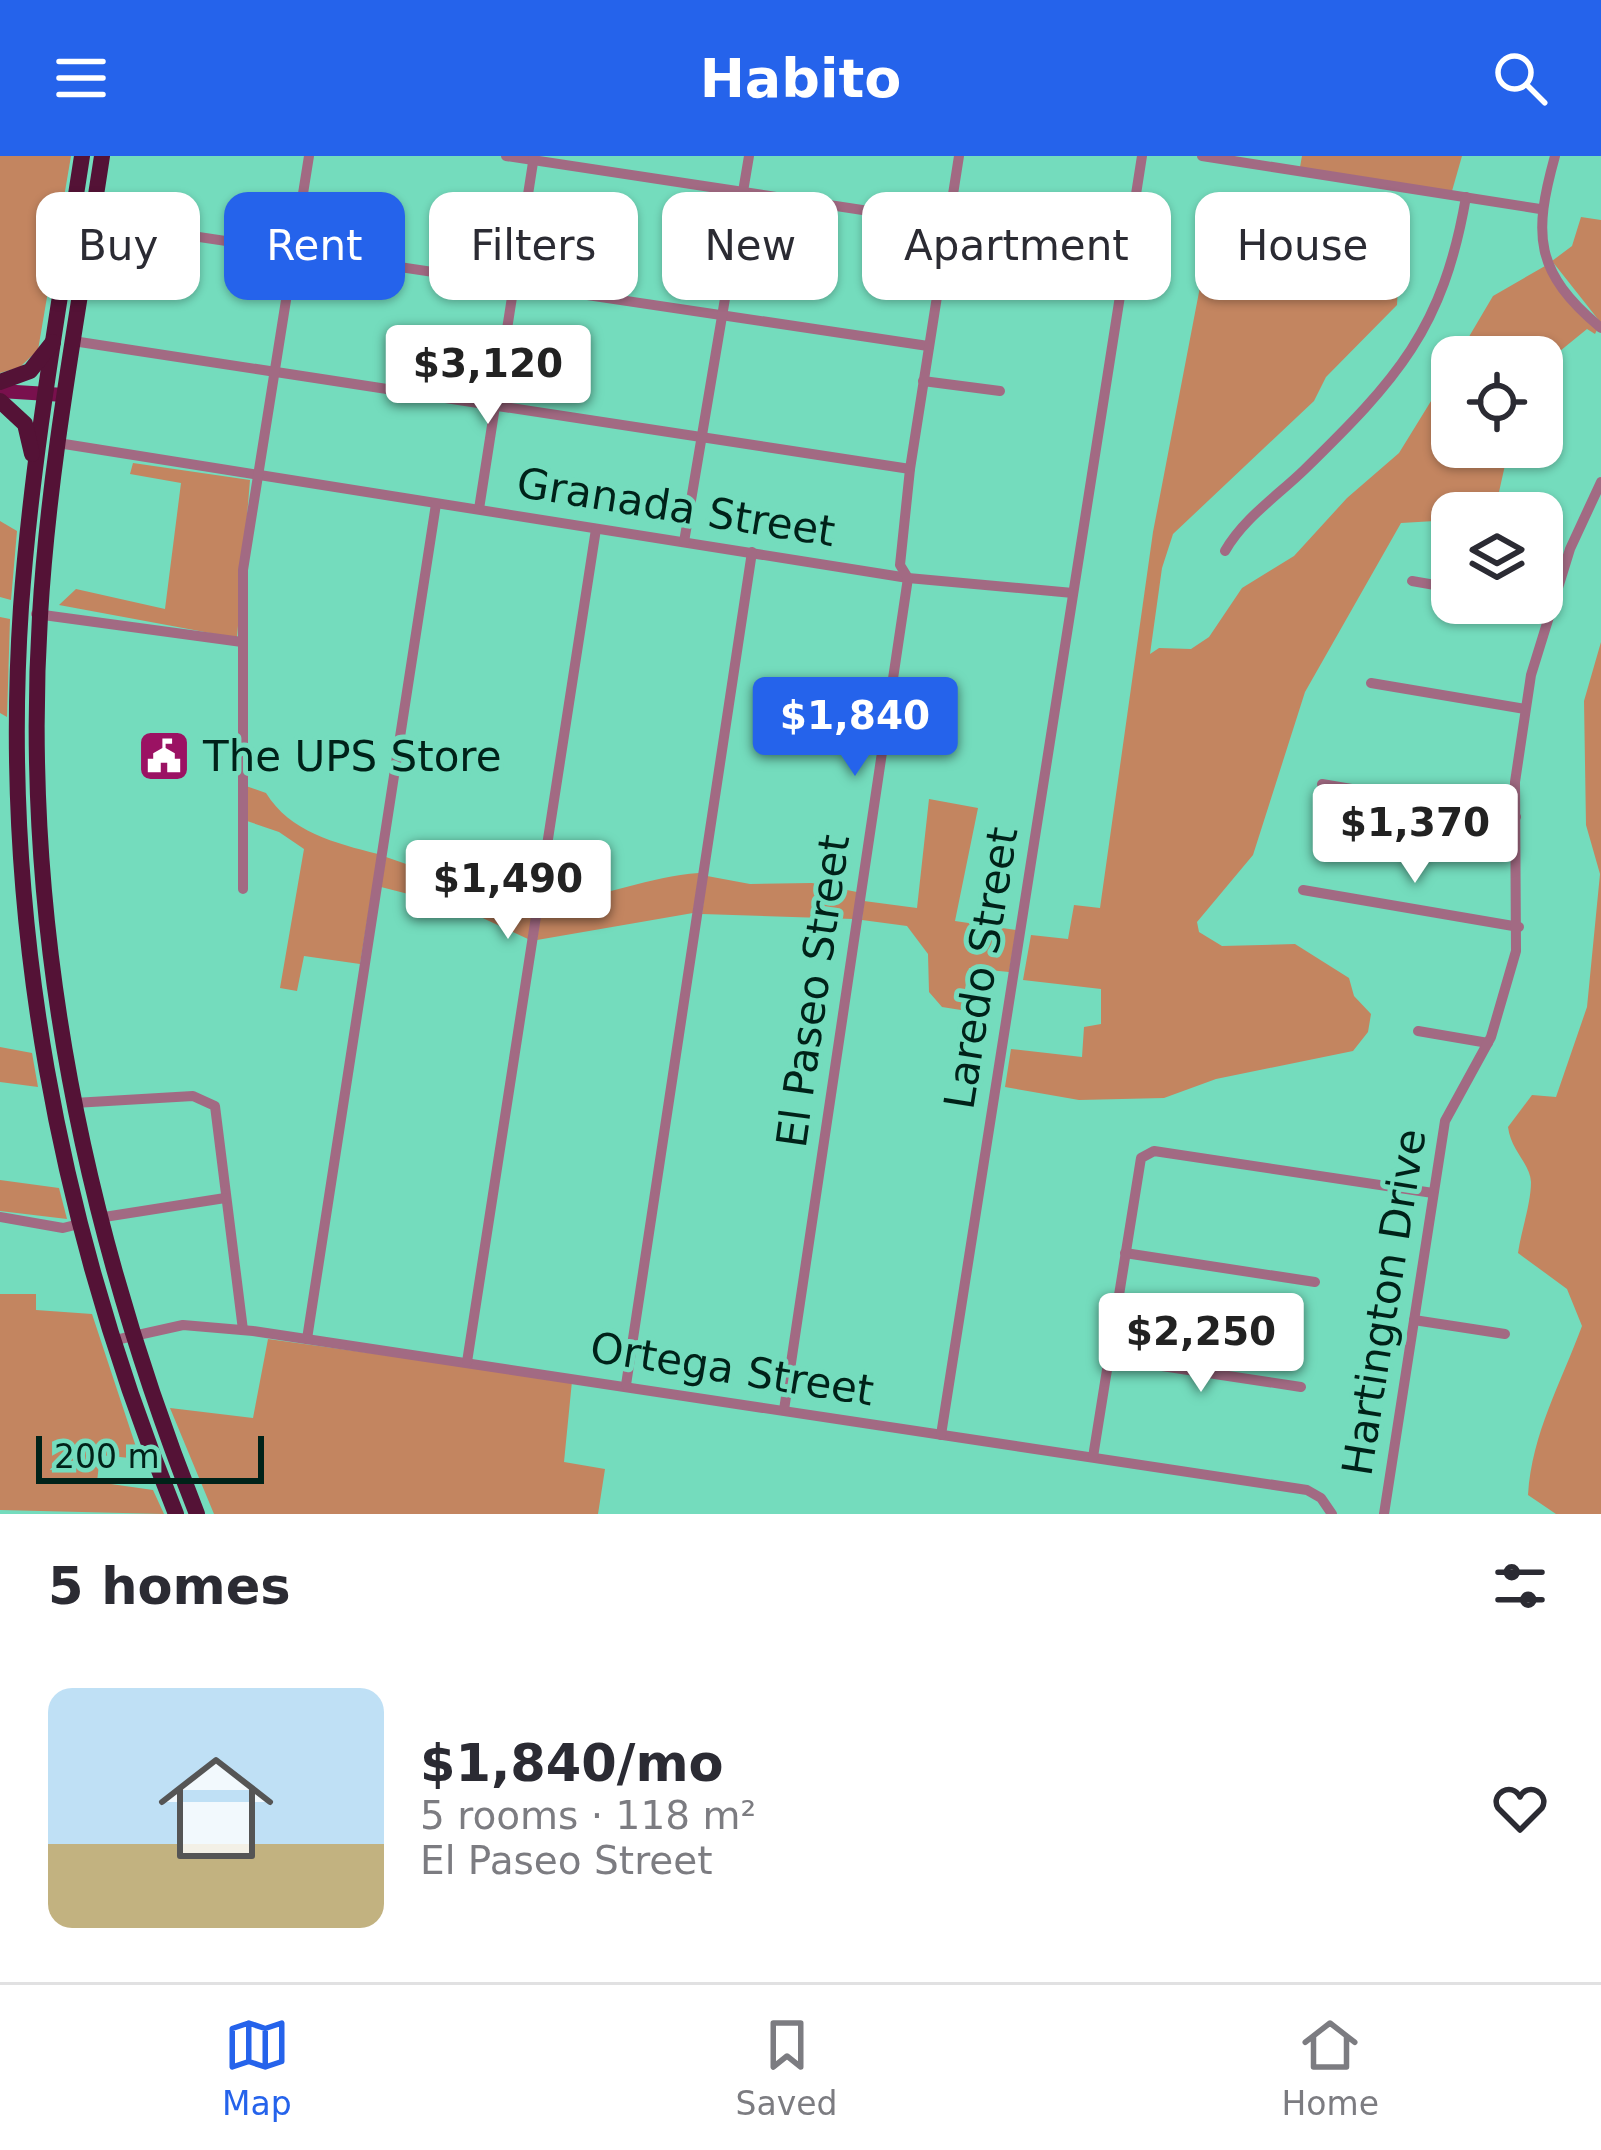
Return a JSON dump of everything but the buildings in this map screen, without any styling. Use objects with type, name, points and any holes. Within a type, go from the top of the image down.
[{"type":"highway","points":[[82,156],[54,341],[58,443],[30,614],[47,947],[88,1221]]},
{"type":"highway","points":[[96,192],[102,156]]},
{"type":"highway","points":[[80,300],[74,340],[35,469],[19,804],[28,938],[50,1096],[176,1514]]},
{"type":"highway","points":[[0,386],[30,371],[54,341]]},
{"type":"highway","points":[[0,401],[25,424],[35,469]]},
{"type":"highway","points":[[28,938],[47,947]]},
{"type":"highway","points":[[32,974],[53,987]]},
{"type":"highway","points":[[120,1337],[196,1514]]},
{"type":"main road","points":[[0,386],[55,394]]},
{"type":"street","points":[[303,192],[310,156]]},
{"type":"street","points":[[506,156],[736,192]]},
{"type":"street","points":[[742,192],[748,156]]},
{"type":"street","name":"El Paseo Street","points":[[953,192],[959,156]]},
{"type":"street","name":"Laredo Street","points":[[941,1435],[1142,156]]},
{"type":"street","points":[[1202,156],[1540,209]]},
{"type":"street","points":[[1555,156],[1540,209],[1539,234],[1549,264],[1601,328]]},
{"type":"street","points":[[528,192],[533,158]]},
{"type":"street","points":[[1226,551],[1234,534],[1316,458],[1413,351],[1449,281],[1466,197]]},
{"type":"street","points":[[243,889],[242,642],[255,475],[285,300]]},
{"type":"street","points":[[479,509],[512,300]]},
{"type":"street","points":[[625,300],[928,346]]},
{"type":"street","points":[[684,542],[724,300]]},
{"type":"street","name":"El Paseo Street","points":[[784,1410],[908,578],[900,565],[935,300]]},
{"type":"street","points":[[74,340],[910,469]]},
{"type":"street","points":[[922,381],[1000,391]]},
{"type":"street","name":"Granada Street","points":[[58,443],[908,578],[1073,593]]},
{"type":"street","name":"Hartington Drive","points":[[1563,568],[1601,482]]},
{"type":"street","points":[[307,1339],[436,504]]},
{"type":"street","points":[[466,1362],[596,529]]},
{"type":"street","points":[[626,1385],[752,552]]},
{"type":"street","points":[[1412,581],[1431,584]]},
{"type":"street","points":[[30,614],[242,642]]},
{"type":"street","name":"Hartington Drive","points":[[1384,1514],[1445,1120],[1488,1043],[1510,982],[1519,927],[1516,763],[1543,624]]},
{"type":"street","points":[[1371,683],[1525,710]]},
{"type":"street","points":[[1322,784],[1516,817]]},
{"type":"street","points":[[1303,890],[1519,927]]},
{"type":"street","points":[[1418,1030],[1488,1043]]},
{"type":"street","points":[[71,1103],[193,1096],[208,1101],[220,1122],[243,1330]]},
{"type":"street","points":[[1093,1457],[1138,1163],[1154,1151],[1433,1193]]},
{"type":"street","points":[[0,1216],[63,1228],[225,1198]]},
{"type":"street","points":[[1125,1253],[1315,1282]]},
{"type":"street","points":[[1414,1320],[1505,1334]]},
{"type":"street","name":"Ortega Street","points":[[120,1337],[183,1325],[243,1330],[626,1385],[1307,1490],[1321,1498],[1332,1514]]},
{"type":"street","points":[[1109,1358],[1300,1387]]},
{"type":"shaded area","points":[[0,156],[71,156],[65,192],[36,192],[36,300],[47,300],[38,350],[20,367],[0,373]]},
{"type":"shaded area","points":[[1302,156],[1462,156],[1452,191],[1300,167]]},
{"type":"shaded area","points":[[1581,217],[1601,220],[1601,323],[1552,261],[1572,246]]},
{"type":"shaded area","points":[[1545,266],[1597,330],[1595,334],[1587,329],[1563,349],[1563,336],[1469,336],[1493,296]]},
{"type":"shaded area","points":[[1197,300],[1397,300],[1326,377],[1314,401],[1173,534],[1162,568],[1150,654],[1159,648],[1191,649],[1209,637],[1242,588],[1294,556],[1347,498],[1399,453],[1431,401],[1431,468],[1504,468],[1499,492],[1431,492],[1431,521],[1401,523],[1305,692],[1253,855],[1197,922],[1199,932],[1222,946],[1295,944],[1349,978],[1354,996],[1371,1014],[1368,1032],[1353,1051],[1216,1079],[1164,1098],[1079,1100],[1005,1087],[1011,1049],[1082,1057],[1084,1027],[1101,1024],[1101,989],[1023,980],[1031,935],[1068,939],[1074,905],[1100,908],[1153,532]]},
{"type":"shaded area","points":[[133,463],[250,480],[237,638],[59,605],[76,589],[165,609],[181,483],[130,474]]},
{"type":"shaded area","points":[[0,521],[17,531],[11,600],[0,597]]},
{"type":"shaded area","points":[[0,617],[10,619],[7,717],[0,713]]},
{"type":"shaded area","points":[[1601,642],[1601,1514],[1556,1514],[1528,1495],[1531,1472],[1541,1429],[1582,1326],[1567,1289],[1518,1253],[1531,1182],[1508,1127],[1532,1095],[1556,1097],[1587,1007],[1600,874],[1586,825],[1584,701]]},
{"type":"shaded area","points":[[246,786],[266,793],[301,827],[378,854],[360,964],[304,956],[297,991],[280,988],[304,849],[279,832],[247,821]]},
{"type":"shaded area","points":[[929,799],[978,808],[955,921],[1016,930],[1009,972],[969,968],[961,1010],[942,1007],[929,992],[928,954],[907,926],[862,920],[864,901],[917,908]]},
{"type":"shaded area","points":[[386,857],[452,880],[535,896],[528,939],[459,907],[381,887]]},
{"type":"shaded area","points":[[699,873],[693,913],[537,940],[543,898],[583,897]]},
{"type":"shaded area","points":[[707,876],[750,884],[812,883],[857,892],[853,919],[702,914]]},
{"type":"shaded area","points":[[0,1047],[32,1053],[38,1087],[0,1082]]},
{"type":"shaded area","points":[[0,1180],[59,1188],[67,1219],[0,1211]]},
{"type":"shaded area","points":[[0,1294],[36,1294],[36,1310],[92,1314],[140,1459],[100,1455],[97,1482],[153,1490],[164,1514],[0,1510]]},
{"type":"shaded area","points":[[268,1339],[572,1381],[564,1462],[605,1469],[598,1514],[214,1514],[170,1408],[253,1418]]},
{"type":"place","name":"The UPS Store","points":[[164,756]]}]
